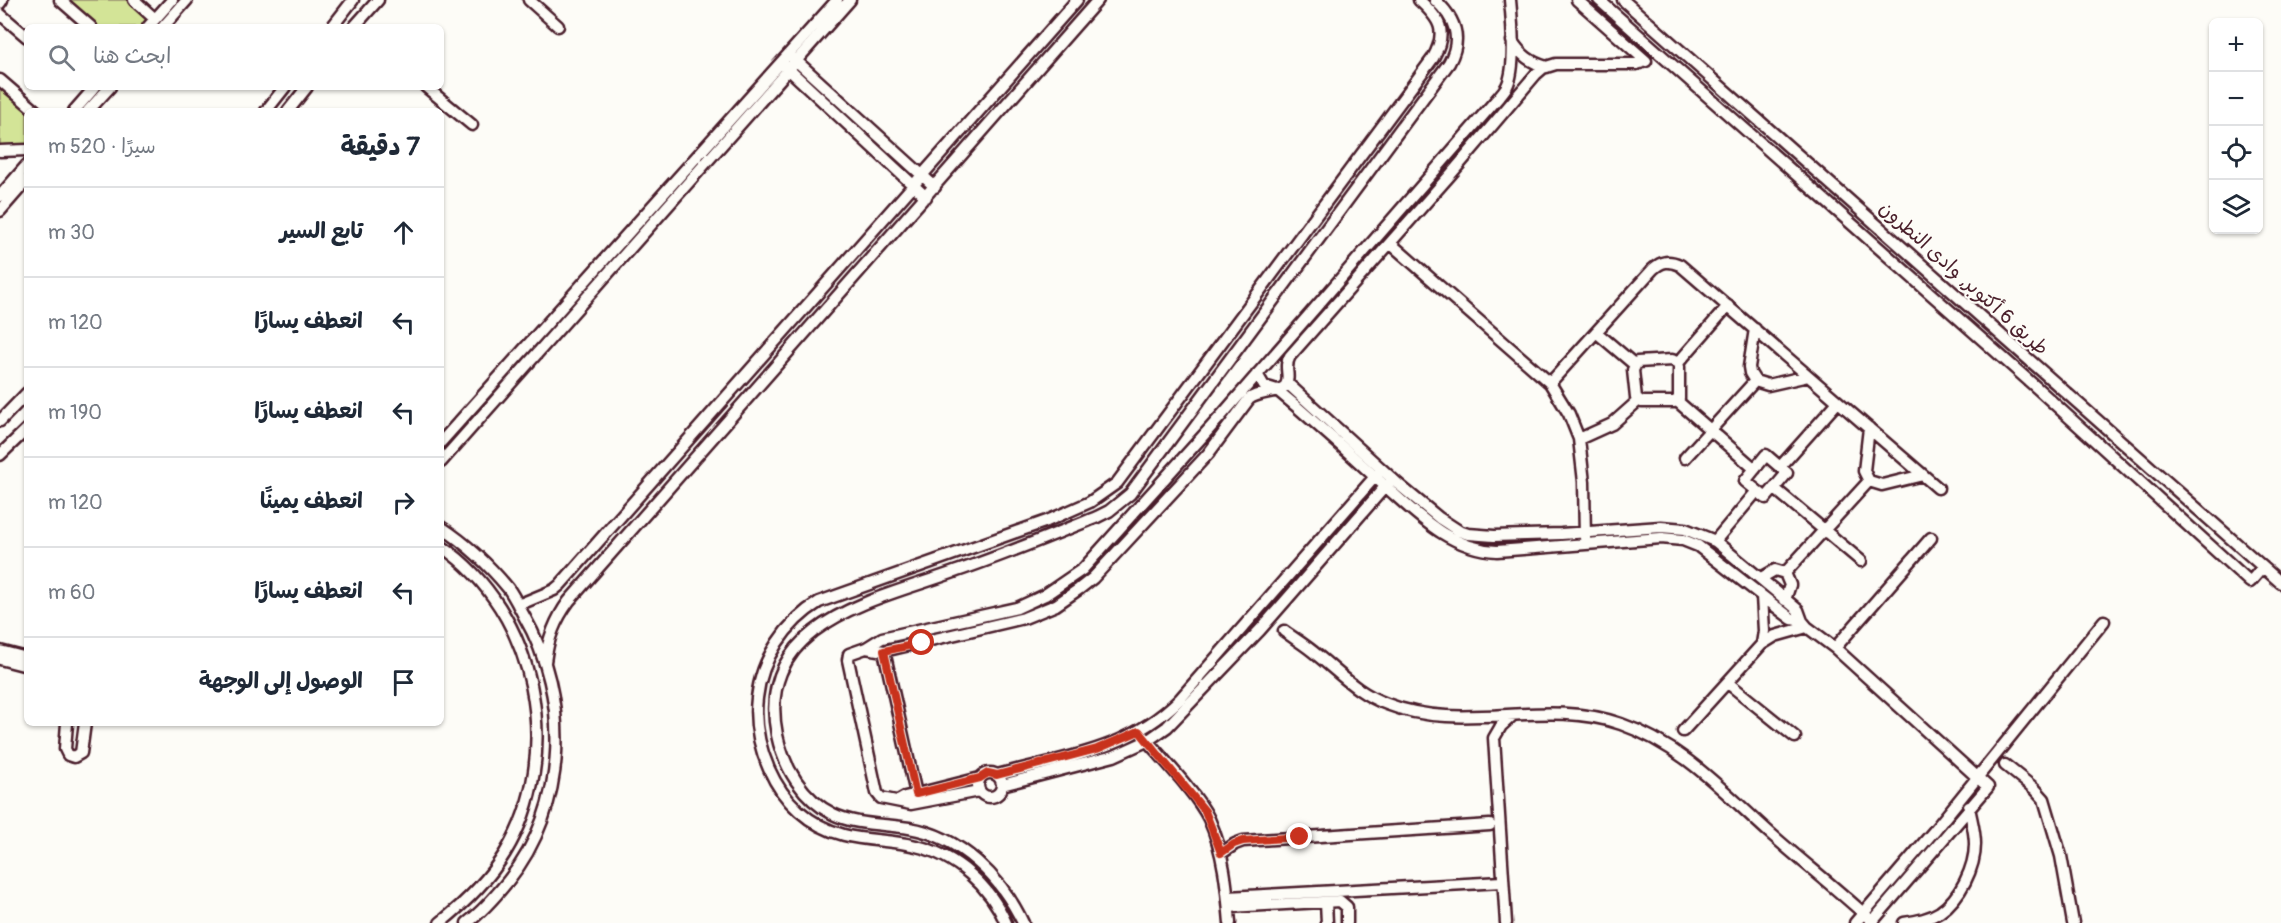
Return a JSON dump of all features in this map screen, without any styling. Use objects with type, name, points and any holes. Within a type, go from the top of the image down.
[{"type":"street","points":[[60,0],[88,24]]},
{"type":"street","points":[[134,0],[155,24]]},
{"type":"street","points":[[155,24],[172,0]]},
{"type":"street","points":[[155,24],[187,0]]},
{"type":"street","points":[[334,24],[353,0]]},
{"type":"street","points":[[358,24],[378,0]]},
{"type":"street","points":[[529,0],[558,26]]},
{"type":"street","points":[[444,459],[789,62],[837,0]]},
{"type":"street","points":[[444,439],[789,62],[850,0]]},
{"type":"street","points":[[518,605],[554,590],[1077,0]]},
{"type":"street","points":[[545,662],[550,632],[569,601],[1098,0]]},
{"type":"street","points":[[1006,923],[994,901],[980,884],[967,871],[944,857],[916,846],[845,836],[830,831],[808,819],[790,803],[772,777],[764,758],[756,727],[757,695],[765,668],[784,633],[798,618],[819,602],[1047,520],[1090,502],[1107,492],[1122,478],[1296,239],[1433,58],[1441,41],[1440,26],[1437,19],[1419,0]]},
{"type":"street","points":[[1023,923],[1011,899],[994,877],[973,858],[956,847],[913,828],[846,819],[827,810],[804,791],[789,771],[777,736],[775,709],[781,678],[789,659],[805,638],[836,615],[1006,554],[1109,511],[1130,494],[1449,63],[1454,54],[1457,34],[1450,15],[1435,0]]},
{"type":"street","points":[[866,648],[884,651],[1033,615],[1056,605],[1093,578],[1208,454],[1225,419],[1257,374],[1498,98],[1509,80],[1512,41],[1510,0]]},
{"type":"street","points":[[1512,41],[1524,56],[1547,66],[1636,64],[1646,61],[1577,0]]},
{"type":"street","name":"طريق 6 أكتوبر, وادى النطرون","points":[[1599,0],[2037,388],[2250,582],[2263,567]]},
{"type":"street","name":"طريق 6 أكتوبر, وادى النطرون","points":[[1623,0],[2281,583]]},
{"type":"street","points":[[0,14],[24,34]]},
{"type":"street","points":[[789,62],[935,187]]},
{"type":"street","points":[[789,62],[926,197]]},
{"type":"street","points":[[1284,631],[1317,654],[1348,683],[1386,704],[1431,716],[1588,715],[1635,729],[1696,766],[1872,922],[1988,787],[1834,648],[1804,624],[1792,619],[1698,546],[1683,540],[1661,538],[1511,551],[1475,549],[1447,537],[1428,524],[1379,473],[1300,402],[1287,383],[1287,360],[1536,74],[1547,66]]},
{"type":"street","points":[[0,80],[33,108]]},
{"type":"street","points":[[76,108],[89,90]]},
{"type":"street","points":[[91,108],[107,90]]},
{"type":"street","points":[[268,108],[283,90]]},
{"type":"street","points":[[290,108],[305,90]]},
{"type":"street","points":[[430,90],[472,125]]},
{"type":"street","points":[[1498,98],[1505,101],[1508,107]]},
{"type":"street","points":[[1481,118],[1491,127]]},
{"type":"street","points":[[0,151],[24,150]]},
{"type":"street","points":[[1452,151],[1462,160]]},
{"type":"street","points":[[1440,165],[1451,174]]},
{"type":"street","points":[[0,196],[24,168]]},
{"type":"street","points":[[0,211],[24,183]]},
{"type":"street","points":[[1390,243],[1550,382],[1569,414],[1579,440],[1583,473],[1585,545]]},
{"type":"street","points":[[1550,382],[1653,269],[1666,261],[1680,265],[1938,488]]},
{"type":"street","points":[[1323,299],[1333,307]]},
{"type":"street","points":[[1677,401],[1680,397],[1678,363],[1728,306]]},
{"type":"street","points":[[1755,329],[1749,368],[1755,381],[1768,384],[1808,376]]},
{"type":"street","points":[[1596,332],[1635,364]]},
{"type":"street","points":[[1635,364],[1639,361],[1661,360],[1672,360],[1678,363]]},
{"type":"street","points":[[1635,364],[1634,393],[1639,400]]},
{"type":"street","points":[[1201,371],[1214,381]]},
{"type":"street","points":[[1257,374],[1263,386],[1277,390],[1300,402]]},
{"type":"street","points":[[1685,458],[1755,381]]},
{"type":"street","points":[[979,791],[911,804],[883,799],[877,793],[848,660],[851,652],[866,648],[882,638],[936,627],[1029,603],[1071,578],[1094,557],[1225,419],[1254,395],[1283,388],[1287,383]]},
{"type":"street","points":[[0,421],[24,396]]},
{"type":"street","points":[[1579,440],[1612,424],[1639,400],[1677,401],[1755,469]]},
{"type":"street","points":[[1780,467],[1838,403]]},
{"type":"street","points":[[1869,428],[1864,471],[1869,481],[1882,485],[1923,475]]},
{"type":"street","points":[[0,455],[24,432]]},
{"type":"street","points":[[1766,455],[1780,467],[1787,473],[1766,498],[1745,481],[1766,455]]},
{"type":"street","points":[[1000,780],[1097,749],[1139,731],[1173,705],[1379,473]]},
{"type":"street","points":[[1785,573],[1869,481]]},
{"type":"street","points":[[1388,482],[1439,518],[1468,534],[1509,536],[1670,527],[1694,531],[1715,542],[1761,578],[1798,610],[1804,624]]},
{"type":"street","points":[[898,801],[916,794],[980,778],[988,773],[1000,780],[1101,760],[1129,751],[1147,741],[1175,719],[1276,611],[1388,482]]},
{"type":"street","points":[[1774,488],[1861,561]]},
{"type":"street","points":[[1715,542],[1757,491]]},
{"type":"street","points":[[444,529],[479,556],[509,590],[535,633],[545,662],[557,726],[552,783],[543,821],[522,864],[488,906],[467,923]]},
{"type":"street","points":[[1834,648],[1931,538]]},
{"type":"street","points":[[442,922],[480,887],[505,853],[524,813],[536,755],[538,723],[531,679],[516,639],[493,597],[466,567],[444,549]]},
{"type":"street","points":[[466,567],[479,556]]},
{"type":"street","points":[[1761,578],[1775,570],[1785,573],[1791,585],[1785,600]]},
{"type":"street","points":[[554,590],[569,601]]},
{"type":"street","points":[[1762,596],[1764,631],[1762,644]]},
{"type":"street","points":[[1265,602],[1276,611]]},
{"type":"street","points":[[1854,923],[1978,777],[2104,621]]},
{"type":"street","points":[[1683,731],[1762,644],[1804,624]]},
{"type":"street","points":[[936,627],[938,639]]},
{"type":"street","points":[[0,651],[24,657]]},
{"type":"street","points":[[884,651],[916,794]]},
{"type":"street","points":[[0,659],[24,665]]},
{"type":"street","points":[[1728,683],[1795,737]]},
{"type":"street","points":[[1494,738],[1501,726],[1513,715]]},
{"type":"street","points":[[1474,717],[1486,726],[1494,738],[1506,923]]},
{"type":"street","points":[[66,726],[65,749],[68,755],[74,758],[81,753],[85,726]]},
{"type":"street","points":[[1139,731],[1205,811],[1221,853],[1230,923]]},
{"type":"street","points":[[2005,765],[2044,799],[2061,856],[2073,923]]},
{"type":"street","points":[[980,778],[979,791],[985,796],[995,796],[1000,792],[1000,780]]},
{"type":"street","points":[[1904,923],[1931,920],[1950,904],[1963,886],[1971,867],[1975,843],[1970,807]]},
{"type":"street","points":[[1221,853],[1243,841],[1490,825]]},
{"type":"street","points":[[1229,902],[1502,882]]},
{"type":"street","points":[[1229,902],[1340,901],[1346,904],[1347,923]]},
{"type":"street","points":[[1326,902],[1328,923]]},
{"type":"green space","points":[[60,0],[134,0],[155,19],[151,24],[88,24]]},
{"type":"green space","points":[[0,80],[33,108],[24,108],[24,150],[0,151]]},
{"type":"route","points":[[922,643],[884,651],[916,794],[980,778],[988,773],[997,775],[1097,749],[1123,740],[1139,731],[1205,811],[1221,853],[1238,842],[1300,837]]}]
